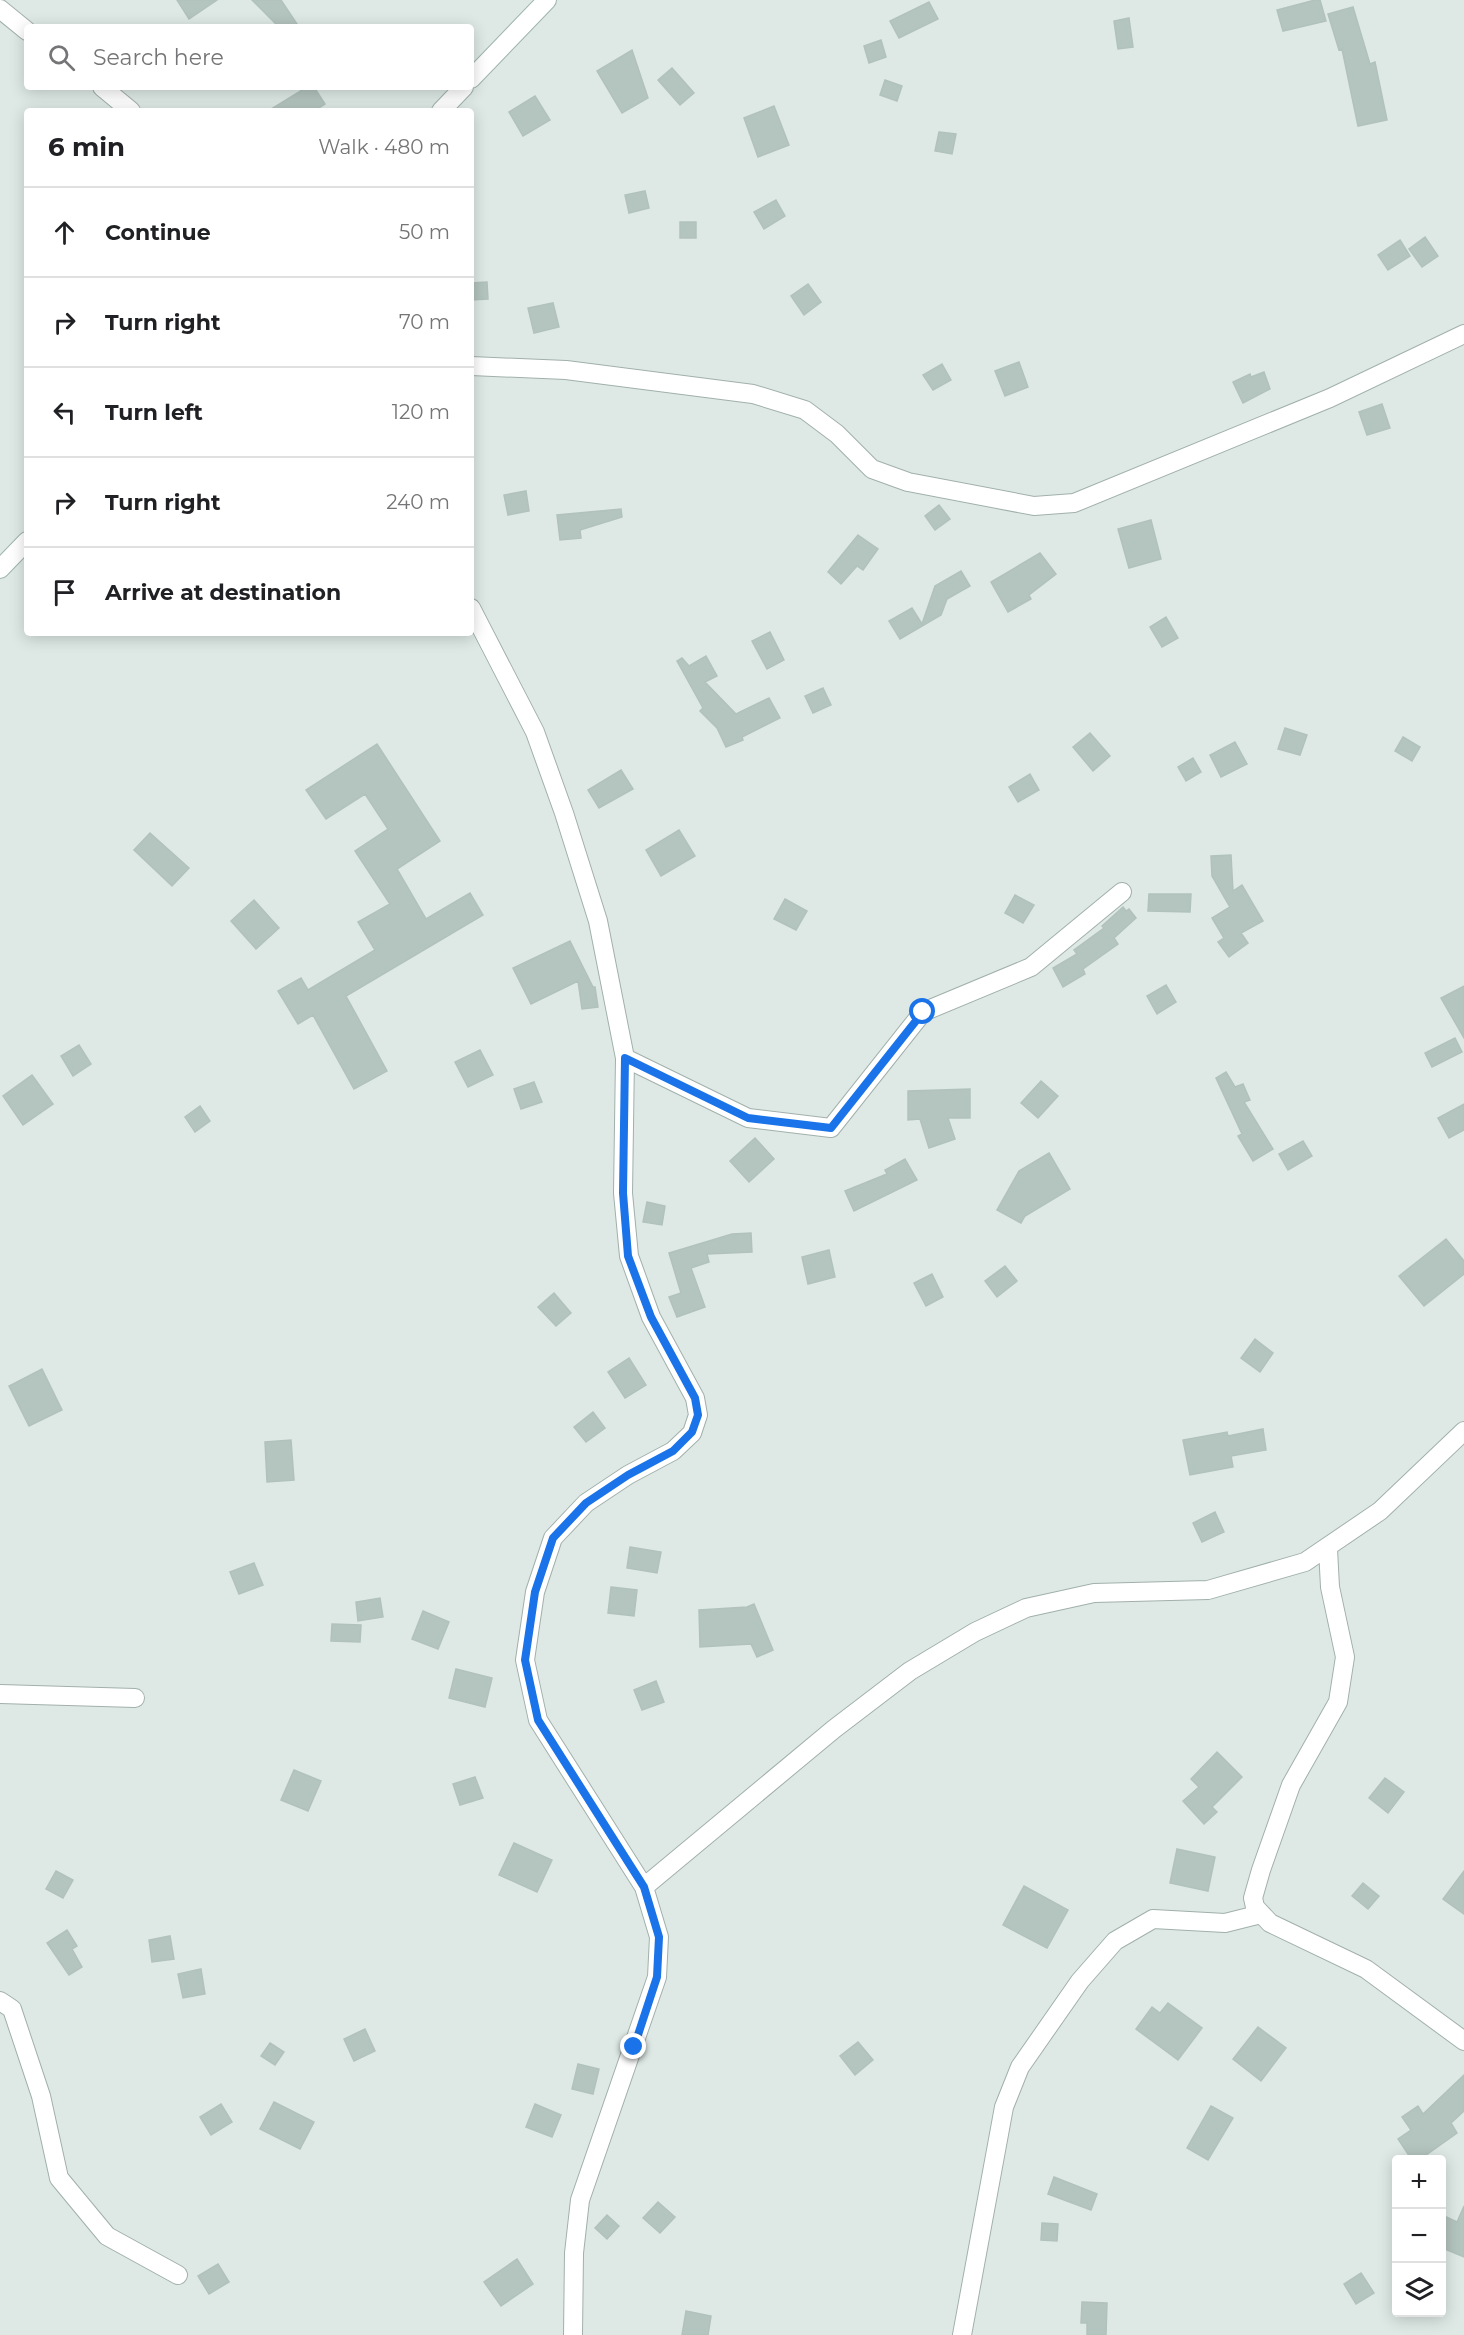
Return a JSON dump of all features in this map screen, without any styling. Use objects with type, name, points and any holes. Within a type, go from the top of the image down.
[{"type":"street","points":[[474,76],[547,0]]},
{"type":"street","points":[[0,9],[24,29]]},
{"type":"street","points":[[106,90],[127,108]]},
{"type":"street","points":[[444,108],[461,90]]},
{"type":"street","points":[[474,366],[566,370],[753,394],[805,410],[837,434],[872,469],[908,482],[1034,506],[1074,503],[1330,398],[1464,334]]},
{"type":"street","points":[[0,569],[24,544]]},
{"type":"street","points":[[474,614],[535,732],[564,813],[598,921],[625,1058],[623,1193],[628,1256],[651,1317],[695,1398],[698,1415],[692,1432],[673,1451],[628,1475],[586,1503],[553,1538],[535,1592],[525,1660],[538,1720],[644,1887],[659,1937],[657,1977],[580,2200],[574,2253],[573,2335]]},
{"type":"street","points":[[625,1058],[748,1118],[831,1128],[923,1012],[1031,967],[1122,892]]},
{"type":"street","points":[[644,1887],[834,1729],[910,1671],[975,1632],[1026,1608],[1094,1593],[1208,1590],[1305,1562],[1328,1549],[1380,1511],[1464,1431]]},
{"type":"street","points":[[1328,1549],[1330,1587],[1345,1657],[1338,1701],[1291,1785],[1253,1898],[1255,1907],[1270,1923],[1366,1969],[1464,2041]]},
{"type":"street","points":[[0,1694],[135,1698]]},
{"type":"street","points":[[962,2335],[1004,2107],[1020,2067],[1080,1981],[1115,1941],[1153,1919],[1225,1923],[1261,1914]]},
{"type":"street","points":[[0,2001],[12,2009],[34,2074],[59,2178],[107,2236],[178,2275]]},
{"type":"building","points":[[177,0],[217,0],[189,19]]},
{"type":"building","points":[[252,0],[281,0],[297,24],[276,24]]},
{"type":"building","points":[[1320,0],[1326,21],[1283,31],[1277,10]]},
{"type":"building","points":[[929,2],[938,19],[899,38],[890,21]]},
{"type":"building","points":[[1353,7],[1370,64],[1375,62],[1387,120],[1358,126],[1342,49],[1339,50],[1328,14]]},
{"type":"building","points":[[1129,18],[1133,47],[1118,49],[1114,21]]},
{"type":"building","points":[[881,40],[886,57],[869,63],[864,46]]},
{"type":"building","points":[[632,50],[648,98],[622,113],[597,71]]},
{"type":"building","points":[[672,68],[694,93],[680,105],[658,80]]},
{"type":"building","points":[[885,80],[902,86],[897,101],[880,95]]},
{"type":"building","points":[[302,90],[316,90],[325,104],[319,108],[273,108]]},
{"type":"building","points":[[535,96],[550,120],[523,136],[509,112]]},
{"type":"building","points":[[774,106],[789,145],[758,157],[744,118]]},
{"type":"building","points":[[939,132],[956,134],[952,154],[935,151]]},
{"type":"building","points":[[645,191],[649,208],[629,213],[625,195]]},
{"type":"building","points":[[776,200],[785,216],[764,229],[754,212]]},
{"type":"building","points":[[680,222],[696,222],[696,238],[680,238]]},
{"type":"building","points":[[1425,237],[1438,256],[1422,267],[1409,249]]},
{"type":"building","points":[[1400,240],[1410,256],[1388,270],[1378,255]]},
{"type":"building","points":[[487,282],[488,299],[474,300],[474,283]]},
{"type":"building","points":[[808,284],[821,302],[804,315],[791,296]]},
{"type":"building","points":[[553,303],[559,327],[534,333],[528,308]]},
{"type":"building","points":[[1019,362],[1028,387],[1005,396],[995,371]]},
{"type":"building","points":[[942,364],[951,380],[933,390],[923,375]]},
{"type":"building","points":[[1264,372],[1270,389],[1243,403],[1233,382],[1250,374],[1251,377]]},
{"type":"building","points":[[1382,404],[1390,428],[1367,435],[1359,412]]},
{"type":"building","points":[[526,491],[529,511],[508,515],[504,495]]},
{"type":"building","points":[[939,505],[950,519],[935,530],[925,516]]},
{"type":"building","points":[[621,509],[622,517],[580,530],[581,538],[560,540],[557,515]]},
{"type":"building","points":[[1151,520],[1161,559],[1129,568],[1118,529]]},
{"type":"building","points":[[858,535],[878,549],[863,570],[857,566],[841,584],[828,572]]},
{"type":"building","points":[[1040,553],[1056,574],[1029,595],[1031,599],[1008,612],[991,582]]},
{"type":"building","points":[[961,571],[970,586],[947,599],[941,615],[900,639],[889,621],[912,608],[922,624],[935,586]]},
{"type":"building","points":[[1166,617],[1178,638],[1162,647],[1150,627]]},
{"type":"building","points":[[770,632],[784,660],[767,669],[752,641]]},
{"type":"building","points":[[706,656],[717,676],[705,682],[736,714],[769,698],[780,718],[742,737],[743,740],[726,747],[717,728],[700,711],[703,708],[677,661],[682,658],[689,666]]},
{"type":"building","points":[[823,688],[831,705],[813,713],[805,696]]},
{"type":"building","points":[[1285,728],[1307,735],[1300,755],[1278,749]]},
{"type":"building","points":[[1090,733],[1110,756],[1093,771],[1073,747]]},
{"type":"building","points":[[1403,737],[1420,747],[1412,761],[1395,751]]},
{"type":"building","points":[[1235,742],[1247,764],[1221,777],[1210,755]]},
{"type":"building","points":[[377,744],[440,841],[397,869],[426,919],[470,893],[483,915],[346,996],[387,1071],[354,1089],[313,1015],[298,1024],[278,991],[301,978],[308,990],[375,950],[358,922],[390,904],[355,851],[388,829],[365,794],[326,819],[306,790]]},
{"type":"building","points":[[1193,758],[1201,772],[1186,781],[1178,767]]},
{"type":"building","points":[[621,770],[633,789],[599,808],[588,790]]},
{"type":"building","points":[[1030,774],[1039,790],[1018,802],[1009,787]]},
{"type":"building","points":[[679,830],[695,856],[661,876],[646,850]]},
{"type":"building","points":[[150,833],[189,868],[172,886],[134,850]]},
{"type":"building","points":[[1231,855],[1233,891],[1242,885],[1263,921],[1241,933],[1248,943],[1229,957],[1218,942],[1224,938],[1212,918],[1230,907],[1212,876],[1211,856]]},
{"type":"building","points":[[1149,894],[1191,894],[1190,912],[1148,911]]},
{"type":"building","points":[[1015,895],[1034,905],[1023,923],[1005,913]]},
{"type":"building","points":[[785,899],[807,911],[796,930],[774,919]]},
{"type":"building","points":[[254,900],[279,928],[256,949],[231,921]]},
{"type":"building","points":[[1123,907],[1126,911],[1129,909],[1136,918],[1114,938],[1118,944],[1083,969],[1085,974],[1063,987],[1053,968],[1077,954],[1074,950],[1104,928],[1102,926]]},
{"type":"building","points":[[570,941],[595,987],[598,1007],[582,1009],[578,981],[531,1004],[513,968]]},
{"type":"building","points":[[1166,985],[1176,1002],[1157,1014],[1147,996]]},
{"type":"building","points":[[1464,986],[1464,1038],[1441,998]]},
{"type":"building","points":[[1455,1038],[1462,1052],[1432,1067],[1425,1053]]},
{"type":"building","points":[[79,1045],[91,1064],[73,1076],[61,1056]]},
{"type":"building","points":[[480,1050],[493,1075],[468,1087],[455,1062]]},
{"type":"building","points":[[1226,1072],[1235,1087],[1243,1084],[1250,1100],[1244,1102],[1273,1149],[1253,1161],[1238,1136],[1242,1134],[1216,1078]]},
{"type":"building","points":[[32,1075],[53,1104],[23,1125],[3,1096]]},
{"type":"building","points":[[1041,1081],[1058,1096],[1038,1118],[1021,1103]]},
{"type":"building","points":[[534,1082],[542,1102],[521,1109],[514,1089]]},
{"type":"building","points":[[970,1089],[970,1118],[948,1118],[955,1139],[929,1148],[920,1119],[908,1120],[908,1091]]},
{"type":"building","points":[[1464,1104],[1464,1130],[1449,1138],[1438,1118]]},
{"type":"building","points":[[200,1106],[210,1121],[195,1132],[185,1117]]},
{"type":"building","points":[[755,1138],[774,1159],[749,1182],[730,1161]]},
{"type":"building","points":[[1303,1141],[1312,1156],[1288,1170],[1279,1154]]},
{"type":"building","points":[[1049,1153],[1070,1189],[1025,1216],[1021,1223],[997,1210],[1019,1171]]},
{"type":"building","points":[[905,1159],[917,1180],[854,1211],[845,1191],[887,1174],[885,1170]]},
{"type":"building","points":[[647,1202],[665,1206],[662,1225],[643,1222]]},
{"type":"building","points":[[751,1233],[752,1252],[707,1254],[709,1262],[691,1268],[705,1307],[677,1317],[669,1297],[681,1293],[669,1253],[732,1234]]},
{"type":"building","points":[[1446,1239],[1464,1261],[1464,1274],[1424,1306],[1399,1276]]},
{"type":"building","points":[[829,1250],[835,1277],[808,1284],[802,1257]]},
{"type":"building","points":[[1005,1266],[1017,1281],[997,1297],[985,1281]]},
{"type":"building","points":[[932,1274],[943,1297],[926,1306],[914,1283]]},
{"type":"building","points":[[554,1293],[571,1313],[556,1326],[538,1307]]},
{"type":"building","points":[[1255,1339],[1273,1353],[1260,1372],[1241,1358]]},
{"type":"building","points":[[629,1358],[646,1385],[625,1398],[608,1372]]},
{"type":"building","points":[[42,1369],[62,1410],[29,1426],[9,1386]]},
{"type":"building","points":[[593,1412],[605,1428],[586,1442],[574,1427]]},
{"type":"building","points":[[1263,1429],[1266,1450],[1231,1456],[1233,1467],[1190,1475],[1183,1440],[1227,1432],[1228,1436]]},
{"type":"building","points":[[291,1440],[294,1480],[267,1482],[265,1442]]},
{"type":"building","points":[[1215,1512],[1224,1532],[1202,1542],[1193,1523]]},
{"type":"building","points":[[630,1547],[661,1552],[657,1573],[627,1568]]},
{"type":"building","points":[[254,1563],[263,1585],[239,1594],[230,1572]]},
{"type":"building","points":[[611,1587],[637,1590],[634,1616],[608,1613]]},
{"type":"building","points":[[380,1598],[383,1617],[358,1621],[356,1602]]},
{"type":"building","points":[[754,1604],[773,1650],[757,1657],[751,1644],[700,1647],[699,1610],[747,1607]]},
{"type":"building","points":[[423,1611],[449,1622],[438,1649],[412,1639]]},
{"type":"building","points":[[332,1624],[361,1625],[360,1642],[331,1641]]},
{"type":"building","points":[[456,1669],[492,1678],[485,1707],[449,1698]]},
{"type":"building","points":[[656,1681],[664,1702],[642,1710],[634,1690]]},
{"type":"building","points":[[1217,1752],[1242,1777],[1212,1807],[1217,1812],[1204,1824],[1183,1801],[1199,1787],[1191,1779]]},
{"type":"building","points":[[294,1770],[321,1781],[308,1811],[281,1800]]},
{"type":"building","points":[[475,1777],[483,1798],[460,1805],[453,1784]]},
{"type":"building","points":[[1385,1778],[1404,1792],[1388,1813],[1369,1798]]},
{"type":"building","points":[[514,1843],[552,1860],[537,1892],[499,1875]]},
{"type":"building","points":[[1177,1849],[1215,1857],[1208,1891],[1170,1883]]},
{"type":"building","points":[[56,1871],[73,1880],[63,1898],[46,1889]]},
{"type":"building","points":[[1464,1871],[1464,1914],[1443,1899]]},
{"type":"building","points":[[1363,1883],[1379,1896],[1368,1909],[1352,1896]]},
{"type":"building","points":[[1024,1886],[1068,1910],[1047,1948],[1003,1925]]},
{"type":"building","points":[[67,1930],[77,1946],[72,1949],[82,1967],[69,1975],[47,1943]]},
{"type":"building","points":[[170,1936],[174,1959],[152,1962],[149,1940]]},
{"type":"building","points":[[201,1969],[205,1994],[183,1998],[178,1974]]},
{"type":"building","points":[[1168,2003],[1202,2028],[1178,2060],[1136,2029],[1152,2007],[1160,2013]]},
{"type":"building","points":[[1258,2027],[1286,2048],[1261,2081],[1233,2059]]},
{"type":"building","points":[[365,2029],[375,2051],[354,2061],[344,2039]]},
{"type":"building","points":[[858,2042],[873,2060],[855,2075],[840,2056]]},
{"type":"building","points":[[270,2043],[284,2052],[275,2065],[261,2056]]},
{"type":"building","points":[[578,2064],[599,2069],[593,2094],[572,2089]]},
{"type":"building","points":[[1464,2075],[1464,2111],[1451,2123],[1457,2133],[1426,2155],[1409,2155],[1398,2139],[1411,2130],[1402,2117],[1418,2106],[1423,2114]]},
{"type":"building","points":[[274,2102],[314,2122],[300,2149],[260,2129]]},
{"type":"building","points":[[221,2104],[232,2122],[211,2135],[200,2117]]},
{"type":"building","points":[[535,2104],[561,2115],[552,2137],[526,2127]]},
{"type":"building","points":[[1211,2106],[1233,2118],[1208,2160],[1187,2148]]},
{"type":"building","points":[[1054,2177],[1097,2194],[1091,2210],[1048,2194]]},
{"type":"building","points":[[658,2202],[675,2217],[660,2233],[643,2218]]},
{"type":"building","points":[[1464,2206],[1464,2257],[1446,2249],[1446,2217],[1457,2222]]},
{"type":"building","points":[[607,2215],[619,2226],[607,2239],[595,2228]]},
{"type":"building","points":[[1042,2223],[1058,2224],[1057,2241],[1041,2240]]},
{"type":"building","points":[[517,2259],[533,2284],[501,2306],[484,2282]]},
{"type":"building","points":[[218,2264],[229,2282],[209,2294],[198,2276]]},
{"type":"building","points":[[1361,2273],[1374,2293],[1356,2304],[1344,2284]]},
{"type":"building","points":[[1082,2302],[1107,2303],[1106,2335],[1087,2335],[1087,2323],[1081,2323]]},
{"type":"building","points":[[686,2311],[711,2316],[708,2335],[682,2335]]},
{"type":"route","points":[[634,2047],[657,1977],[659,1937],[644,1887],[538,1720],[525,1660],[535,1592],[553,1538],[586,1503],[628,1475],[673,1451],[692,1432],[698,1415],[695,1398],[651,1317],[628,1256],[623,1193],[625,1058],[748,1118],[831,1128],[923,1012]]}]
